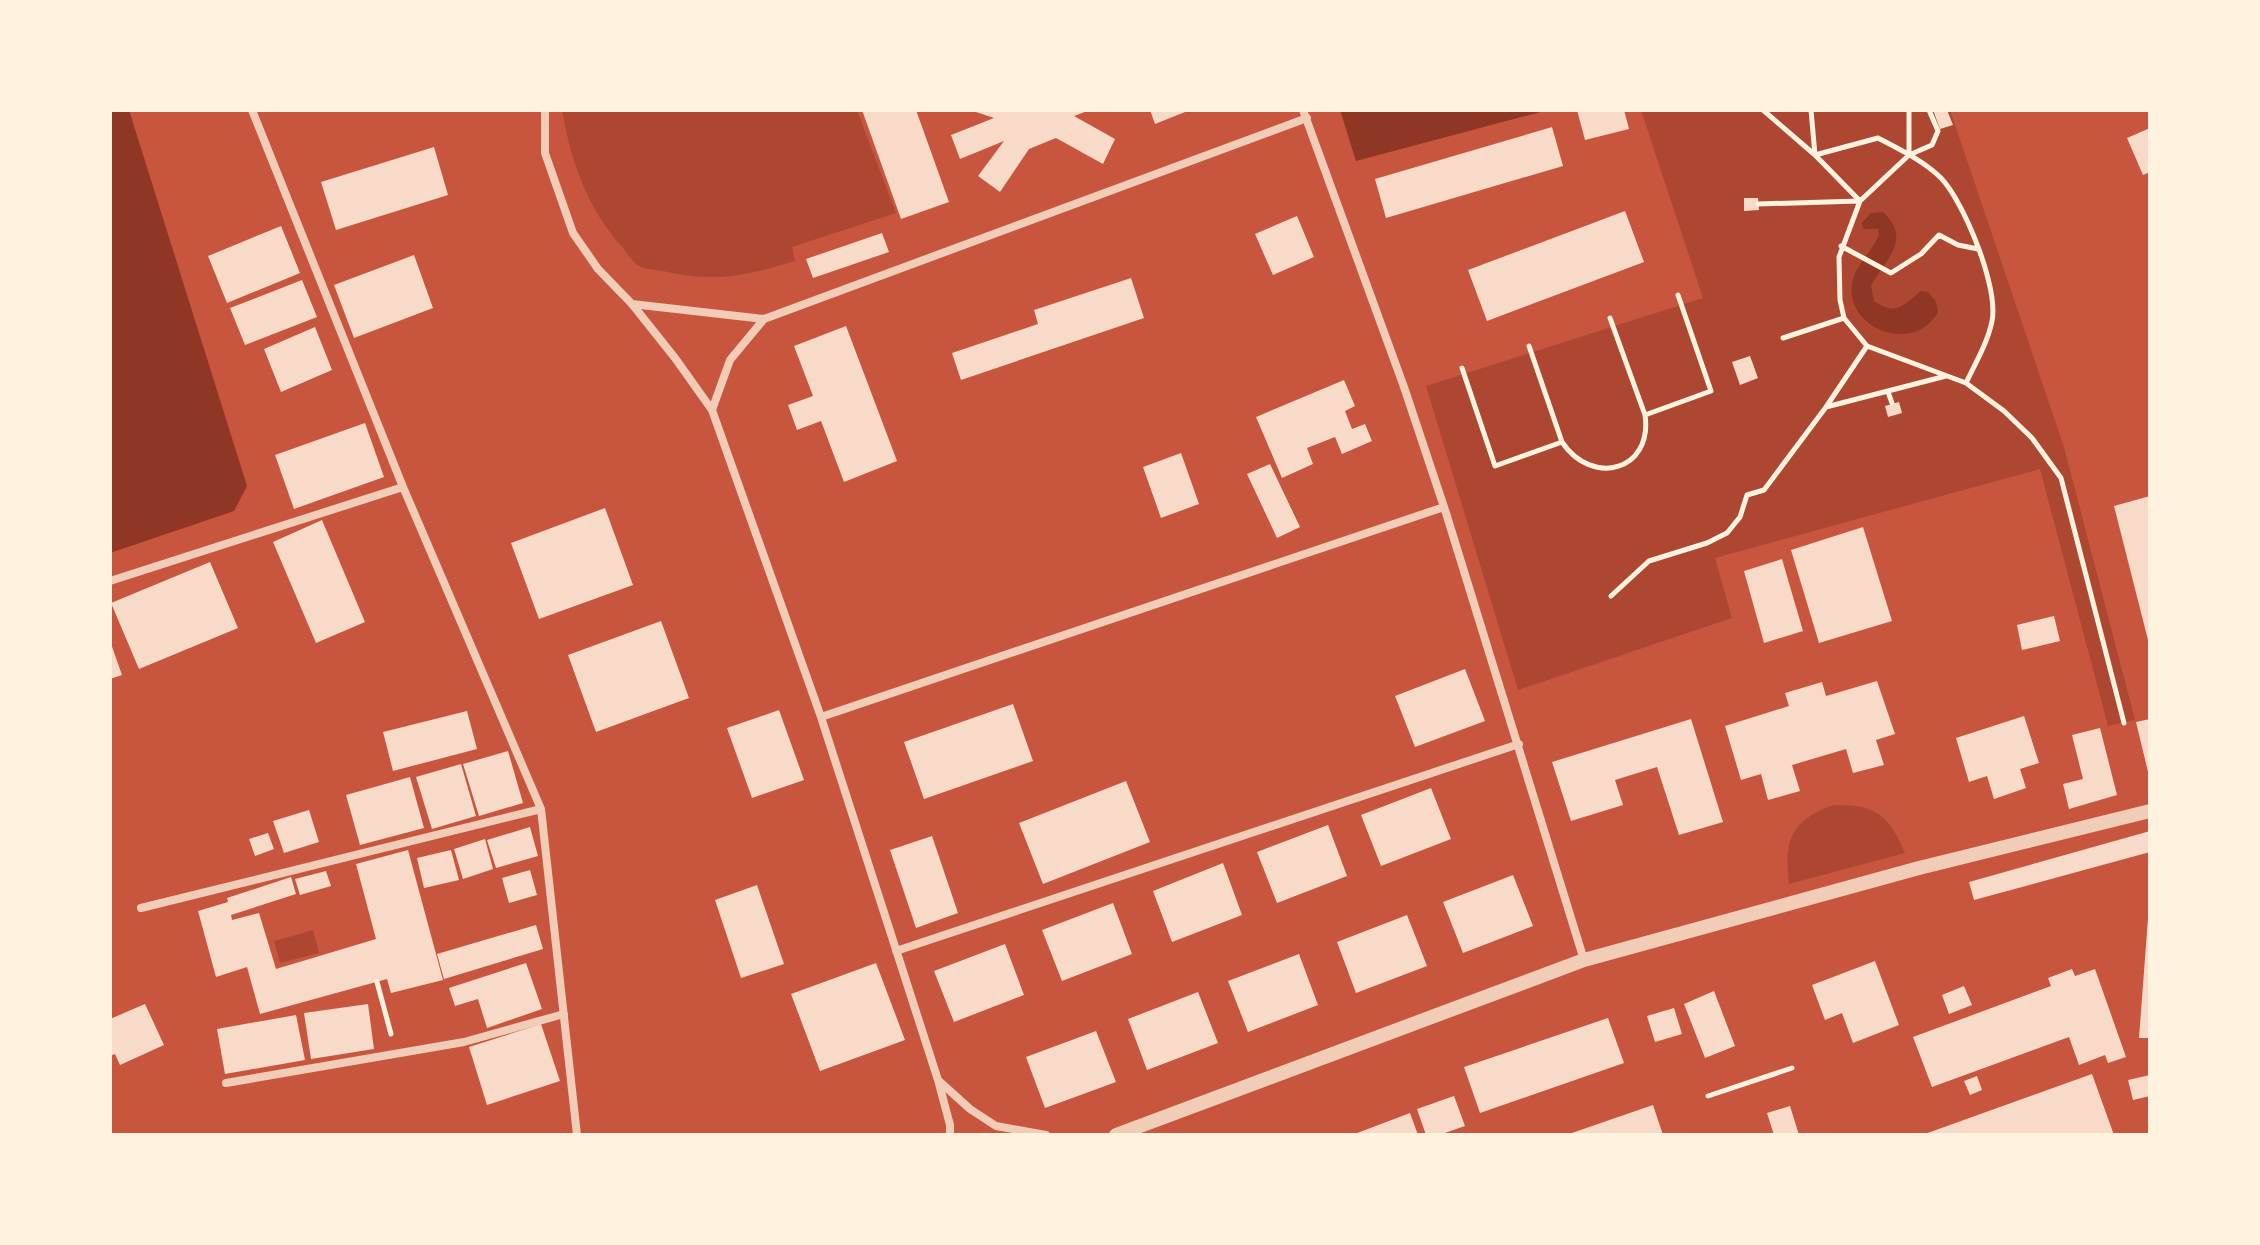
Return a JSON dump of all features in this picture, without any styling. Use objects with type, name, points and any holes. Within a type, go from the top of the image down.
[{"type":"street","points":[[252,110],[403,487],[541,809],[577,1135]]},
{"type":"street","points":[[545,110],[545,153],[573,233],[598,269],[632,304],[712,410],[821,717],[938,1080],[950,1135]]},
{"type":"street","points":[[632,304],[764,319],[1305,114],[1444,507],[1584,960]]},
{"type":"street","points":[[712,410],[730,360],[764,319]]},
{"type":"street","points":[[110,581],[403,487]]},
{"type":"street","points":[[821,717],[1444,507]]},
{"type":"street","points":[[896,951],[1519,744]]},
{"type":"street","points":[[141,908],[541,809]]},
{"type":"street","points":[[1116,1135],[1584,960],[1919,868],[2150,811]]},
{"type":"street","points":[[226,1083],[464,1042],[564,1014]]},
{"type":"street","points":[[938,1080],[970,1109],[996,1126],[1046,1135]]},
{"type":"path","points":[[1763,110],[1815,155],[1860,201]]},
{"type":"path","points":[[1811,110],[1815,155]]},
{"type":"path","points":[[1909,110],[1909,155]]},
{"type":"path","points":[[1929,110],[1938,131],[1932,145],[1909,155],[1860,201],[1841,246],[1838,270],[1844,318],[1867,346],[1966,383],[2004,411],[2048,456],[2061,478],[2124,723]]},
{"type":"path","points":[[1815,155],[1878,138],[1942,178],[1965,219],[1992,288],[1993,319],[1966,383]]},
{"type":"path","points":[[1758,204],[1860,201]]},
{"type":"path","points":[[1841,246],[1891,273],[1921,254],[1939,235],[1958,245],[1979,250]]},
{"type":"path","points":[[1645,415],[1711,391],[1678,295]]},
{"type":"path","points":[[1529,346],[1562,442],[1571,455],[1581,463],[1605,469],[1618,466],[1637,454],[1644,445],[1648,431],[1610,318]]},
{"type":"path","points":[[1783,338],[1844,318]]},
{"type":"path","points":[[1611,596],[1649,561],[1707,543],[1727,533],[1740,517],[1747,495],[1764,490],[1867,346]]},
{"type":"path","points":[[1462,368],[1495,466],[1562,442]]},
{"type":"path","points":[[1826,407],[1947,376]]},
{"type":"path","points":[[1888,392],[1892,403]]},
{"type":"path","points":[[377,982],[396,1054]]},
{"type":"path","points":[[1708,1096],[1792,1068]]},
{"type":"shaded area","points":[[110,110],[129,110],[247,486],[234,511],[110,553]]},
{"type":"shaded area","points":[[562,110],[857,110],[896,213],[792,247],[795,261],[761,271],[699,277],[641,267],[610,233],[590,200],[570,148]]},
{"type":"shaded area","points":[[1340,110],[1548,110],[1356,161]]},
{"type":"shaded area","points":[[1641,110],[1950,110],[2064,447],[2135,720],[2108,726],[2040,469],[1715,558],[1732,618],[1518,690],[1426,386],[1703,298]]},
{"type":"shaded area","points":[[1883,212],[1892,222],[1896,241],[1871,286],[1874,301],[1894,308],[1904,305],[1921,291],[1928,292],[1936,302],[1938,312],[1927,325],[1913,332],[1898,334],[1883,331],[1859,313],[1853,300],[1854,277],[1879,235],[1878,229],[1863,229],[1862,223],[1871,213]]},
{"type":"shaded area","points":[[1834,805],[1860,807],[1879,814],[1893,829],[1905,853],[1789,884],[1788,856],[1793,834],[1808,818]]},
{"type":"shaded area","points":[[313,930],[319,953],[280,963],[274,941]]},
{"type":"building","points":[[862,110],[916,110],[949,202],[901,219]]},
{"type":"building","points":[[970,110],[1090,110],[1074,116],[1115,139],[1103,164],[1056,138],[1029,149],[1000,192],[978,176],[1004,141],[960,159],[951,135],[994,118]]},
{"type":"building","points":[[1150,110],[1184,110],[1185,112],[1155,124]]},
{"type":"building","points":[[1577,110],[1624,110],[1629,129],[1585,140]]},
{"type":"building","points":[[1933,110],[1947,110],[1953,125],[1940,129]]},
{"type":"building","points":[[1552,127],[1563,166],[1386,218],[1375,179]]},
{"type":"building","points":[[2150,128],[2150,172],[2143,175],[2127,138]]},
{"type":"building","points":[[434,147],[448,195],[336,230],[321,182]]},
{"type":"building","points":[[1744,198],[1758,198],[1759,210],[1744,211]]},
{"type":"building","points":[[1625,211],[1644,262],[1487,321],[1468,270]]},
{"type":"building","points":[[1297,216],[1314,257],[1273,275],[1255,234]]},
{"type":"building","points":[[281,226],[300,273],[227,303],[208,256]]},
{"type":"building","points":[[882,233],[889,252],[813,278],[806,259]]},
{"type":"building","points":[[414,255],[433,308],[354,338],[334,285]]},
{"type":"building","points":[[1131,278],[1144,318],[961,380],[952,353],[1038,324],[1034,310]]},
{"type":"building","points":[[302,280],[317,317],[245,345],[230,308]]},
{"type":"building","points":[[846,326],[897,461],[844,482],[821,421],[797,430],[788,405],[813,396],[794,346]]},
{"type":"building","points":[[315,327],[332,370],[281,392],[264,349]]},
{"type":"building","points":[[1750,356],[1758,378],[1740,385],[1732,362]]},
{"type":"building","points":[[1344,380],[1355,406],[1345,411],[1352,429],[1365,424],[1372,441],[1342,454],[1335,437],[1307,448],[1313,464],[1282,478],[1256,417]]},
{"type":"building","points":[[1899,402],[1902,413],[1888,417],[1885,406]]},
{"type":"building","points":[[365,423],[384,477],[294,509],[275,455]]},
{"type":"building","points":[[1181,453],[1199,504],[1161,518],[1143,467]]},
{"type":"building","points":[[1270,464],[1300,527],[1277,538],[1247,474]]},
{"type":"building","points":[[2150,496],[2150,644],[2149,644],[2114,506]]},
{"type":"building","points":[[605,508],[633,585],[539,619],[511,543]]},
{"type":"building","points":[[322,520],[365,622],[316,643],[273,542]]},
{"type":"building","points":[[1863,527],[1892,621],[1819,643],[1791,550]]},
{"type":"building","points":[[1782,559],[1803,631],[1764,643],[1744,571]]},
{"type":"building","points":[[210,562],[238,628],[139,669],[111,603]]},
{"type":"building","points":[[2054,616],[2060,641],[2022,650],[2017,625]]},
{"type":"building","points":[[661,621],[689,698],[596,732],[568,655]]},
{"type":"building","points":[[110,641],[122,675],[110,679]]},
{"type":"building","points":[[1465,669],[1485,721],[1415,747],[1395,696]]},
{"type":"building","points":[[1877,681],[1895,734],[1876,740],[1884,765],[1853,773],[1846,749],[1792,765],[1800,791],[1768,800],[1761,774],[1741,780],[1725,726],[1789,706],[1785,693],[1822,682],[1826,696]]},
{"type":"building","points":[[1013,704],[1033,761],[924,799],[904,742]]},
{"type":"building","points":[[779,710],[804,780],[752,798],[727,728]]},
{"type":"building","points":[[467,711],[477,749],[393,771],[383,732]]},
{"type":"building","points":[[2024,716],[2039,763],[2020,769],[2026,788],[1994,799],[1987,776],[1969,782],[1956,738]]},
{"type":"building","points":[[1691,719],[1723,822],[1679,835],[1657,767],[1615,780],[1623,805],[1571,821],[1552,762]]},
{"type":"building","points":[[2150,719],[2150,776],[2149,776],[2136,722]]},
{"type":"building","points":[[2100,728],[2117,795],[2069,809],[2063,784],[2083,779],[2072,735]]},
{"type":"building","points":[[508,751],[523,803],[479,816],[463,764]]},
{"type":"building","points":[[461,764],[476,816],[432,829],[416,777]]},
{"type":"building","points":[[410,777],[424,828],[360,845],[346,795]]},
{"type":"building","points":[[1126,781],[1150,842],[1043,884],[1019,823]]},
{"type":"building","points":[[1431,788],[1451,839],[1381,866],[1361,815]]},
{"type":"building","points":[[309,810],[319,842],[284,853],[273,821]]},
{"type":"building","points":[[1328,825],[1347,876],[1277,903],[1257,852]]},
{"type":"building","points":[[530,827],[538,856],[496,868],[487,840]]},
{"type":"building","points":[[2150,831],[2150,852],[1974,900],[1969,882]]},
{"type":"building","points":[[268,833],[274,849],[255,856],[249,839]]},
{"type":"building","points":[[932,836],[958,913],[916,928],[890,850]]},
{"type":"building","points":[[485,839],[493,869],[463,879],[454,849]]},
{"type":"building","points":[[408,850],[443,980],[391,993],[387,979],[260,1014],[247,967],[216,977],[198,911],[291,877],[296,894],[231,915],[232,920],[259,913],[276,969],[376,939],[356,864]]},
{"type":"building","points":[[451,850],[459,880],[424,888],[417,858]]},
{"type":"building","points":[[1223,863],[1242,915],[1172,942],[1153,891]]},
{"type":"building","points":[[530,870],[537,895],[509,903],[502,878]]},
{"type":"building","points":[[326,871],[331,886],[300,895],[295,879]]},
{"type":"building","points":[[1513,875],[1533,926],[1463,953],[1443,902]]},
{"type":"building","points":[[757,885],[784,964],[741,978],[715,900]]},
{"type":"building","points":[[1113,903],[1132,954],[1062,981],[1042,930]]},
{"type":"building","points":[[1407,915],[1427,966],[1356,993],[1337,942]]},
{"type":"building","points":[[2148,918],[2150,1038],[2139,1038]]},
{"type":"building","points":[[536,925],[543,949],[444,979],[437,954]]},
{"type":"building","points":[[1005,944],[1024,995],[954,1022],[934,971]]},
{"type":"building","points":[[1299,954],[1318,1005],[1248,1032],[1228,981]]},
{"type":"building","points":[[1875,961],[1899,1025],[1853,1043],[1842,1013],[1825,1020],[1812,985]]},
{"type":"building","points":[[526,963],[542,1009],[487,1028],[478,999],[455,1006],[449,988]]},
{"type":"building","points":[[876,963],[905,1040],[820,1071],[791,994]]},
{"type":"building","points":[[2072,969],[2075,976],[2095,969],[2126,1057],[2108,1063],[2105,1055],[2079,1065],[2069,1037],[1932,1087],[1913,1037],[2051,986],[2048,978]]},
{"type":"building","points":[[1964,986],[1972,1005],[1949,1014],[1942,995]]},
{"type":"building","points":[[1714,991],[1735,1046],[1705,1058],[1684,1004]]},
{"type":"building","points":[[1198,992],[1218,1043],[1147,1070],[1128,1019]]},
{"type":"building","points":[[145,1004],[164,1045],[120,1065],[115,1054],[110,1056],[110,1019]]},
{"type":"building","points":[[368,1004],[374,1049],[311,1059],[304,1013]]},
{"type":"building","points":[[1674,1008],[1682,1034],[1655,1042],[1647,1016]]},
{"type":"building","points":[[296,1015],[305,1060],[225,1074],[217,1029]]},
{"type":"building","points":[[1608,1018],[1624,1063],[1480,1113],[1464,1067]]},
{"type":"building","points":[[541,1024],[560,1081],[487,1105],[469,1047]]},
{"type":"building","points":[[1096,1031],[1116,1082],[1045,1108],[1026,1057]]},
{"type":"building","points":[[2092,1074],[2114,1135],[1922,1135]]},
{"type":"building","points":[[2150,1075],[2150,1096],[2133,1100],[2128,1080]]},
{"type":"building","points":[[1977,1076],[1982,1090],[1970,1095],[1964,1081]]},
{"type":"building","points":[[1454,1096],[1465,1126],[1439,1135],[1426,1135],[1417,1109]]},
{"type":"building","points":[[1653,1105],[1663,1135],[1566,1135]]},
{"type":"building","points":[[1790,1106],[1799,1135],[1774,1135],[1767,1113]]},
{"type":"building","points":[[1410,1113],[1418,1135],[1352,1135]]}]
